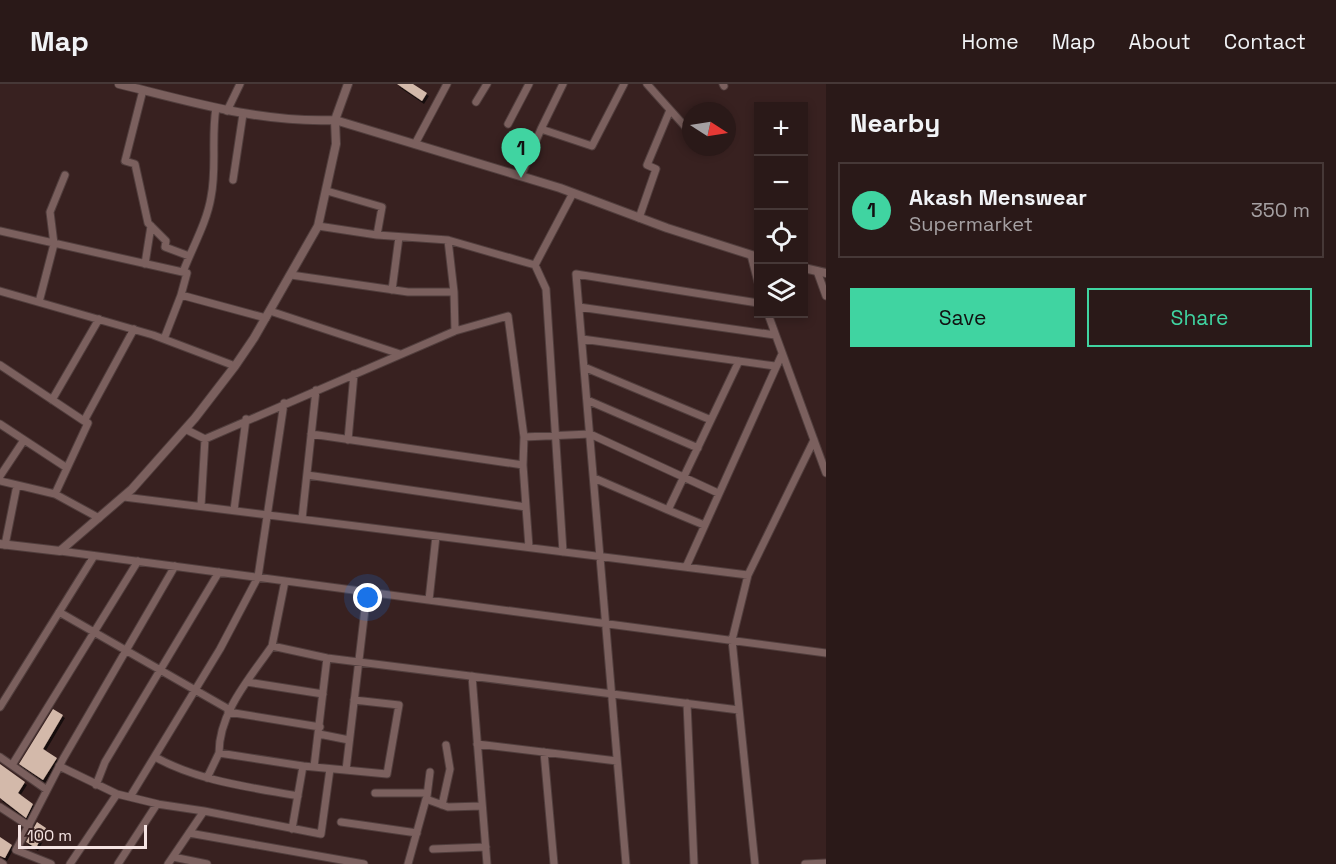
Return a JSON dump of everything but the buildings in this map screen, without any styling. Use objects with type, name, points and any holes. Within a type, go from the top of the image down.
[{"type":"street","points":[[119,84],[243,114],[314,121],[335,120],[521,176],[754,256]]},
{"type":"street","points":[[227,111],[240,84]]},
{"type":"street","points":[[60,551],[124,497],[185,429],[235,366],[268,314],[318,226],[336,144],[335,120],[348,84]]},
{"type":"street","points":[[415,144],[447,84]]},
{"type":"street","points":[[476,102],[487,84]]},
{"type":"street","points":[[508,124],[530,84]]},
{"type":"street","points":[[521,176],[562,84]]},
{"type":"street","points":[[541,129],[592,146],[624,84]]},
{"type":"street","points":[[647,84],[682,123]]},
{"type":"street","points":[[144,90],[124,161],[135,164],[151,226],[145,264]]},
{"type":"street","points":[[183,272],[211,200],[214,170],[212,128],[216,108]]},
{"type":"street","points":[[639,218],[656,169],[647,165],[670,110]]},
{"type":"street","points":[[233,180],[243,114]]},
{"type":"street","points":[[39,302],[54,244],[50,212],[65,176]]},
{"type":"street","points":[[327,191],[382,207],[377,235]]},
{"type":"street","points":[[535,265],[573,193]]},
{"type":"street","points":[[151,226],[166,241],[165,247],[189,255]]},
{"type":"street","points":[[318,226],[377,235],[448,240],[535,265],[546,284],[563,552]]},
{"type":"street","points":[[0,231],[187,273],[164,339]]},
{"type":"street","points":[[392,290],[399,237]]},
{"type":"street","points":[[448,240],[454,292],[454,332]]},
{"type":"street","points":[[822,272],[826,296]]},
{"type":"street","points":[[626,864],[576,274],[754,302]]},
{"type":"street","points":[[291,275],[392,290],[454,292]]},
{"type":"street","points":[[0,291],[134,329],[235,366]]},
{"type":"street","points":[[181,295],[268,314],[400,354]]},
{"type":"street","points":[[579,307],[775,335]]},
{"type":"street","points":[[205,439],[246,419],[454,332],[508,316],[524,437],[529,547]]},
{"type":"street","points":[[769,318],[826,473]]},
{"type":"street","points":[[52,400],[99,319]]},
{"type":"street","points":[[84,421],[134,329]]},
{"type":"street","points":[[582,339],[775,366]]},
{"type":"street","points":[[686,567],[782,354]]},
{"type":"street","points":[[668,510],[740,361]]},
{"type":"street","points":[[0,365],[88,423],[55,494]]},
{"type":"street","points":[[584,367],[711,420]]},
{"type":"street","points":[[348,440],[354,374]]},
{"type":"street","points":[[302,519],[316,390]]},
{"type":"street","points":[[587,400],[698,448]]},
{"type":"street","points":[[130,797],[195,690],[258,577],[284,403]]},
{"type":"street","points":[[234,510],[246,419]]},
{"type":"street","points":[[0,423],[67,468]]},
{"type":"street","points":[[185,429],[205,439]]},
{"type":"street","points":[[311,434],[524,465]]},
{"type":"street","points":[[524,437],[590,434],[718,493]]},
{"type":"street","points":[[201,506],[205,439]]},
{"type":"street","points":[[0,476],[24,440]]},
{"type":"street","points":[[755,864],[732,640],[748,575],[814,440]]},
{"type":"street","points":[[307,475],[526,507]]},
{"type":"street","points":[[594,478],[704,525]]},
{"type":"street","points":[[0,481],[55,494],[99,518]]},
{"type":"street","points":[[16,485],[3,544],[826,653]]},
{"type":"street","points":[[124,497],[748,575]]},
{"type":"street","points":[[429,600],[436,536]]},
{"type":"street","points":[[0,708],[94,556]]},
{"type":"street","points":[[12,765],[138,561]]},
{"type":"street","points":[[51,864],[16,850],[59,766],[175,566]]},
{"type":"street","points":[[96,785],[105,762],[162,672],[219,572]]},
{"type":"street","points":[[207,778],[219,753],[219,741],[229,711],[272,646],[285,581]]},
{"type":"street","points":[[346,770],[367,592]]},
{"type":"street","points":[[59,612],[229,711],[350,740]]},
{"type":"street","points":[[272,646],[327,658],[739,710]]},
{"type":"street","points":[[314,767],[327,658]]},
{"type":"street","points":[[472,676],[487,864]]},
{"type":"street","points":[[247,681],[323,694]]},
{"type":"street","points":[[219,753],[303,766],[387,774],[399,705],[354,700]]},
{"type":"street","points":[[687,703],[694,864]]},
{"type":"street","points":[[477,744],[617,761]]},
{"type":"street","points":[[442,805],[450,769],[446,746]]},
{"type":"street","points":[[544,752],[554,864]]},
{"type":"street","points":[[0,757],[47,790]]},
{"type":"street","points":[[155,757],[175,768],[207,778],[298,796]]},
{"type":"street","points":[[59,766],[117,794],[158,804],[321,834],[330,769]]},
{"type":"street","points":[[292,829],[303,766]]},
{"type":"street","points":[[408,864],[427,796],[430,772]]},
{"type":"street","points":[[375,793],[427,796],[442,805],[482,806]]},
{"type":"street","points":[[70,864],[117,794]]},
{"type":"street","points":[[118,864],[158,804]]},
{"type":"street","points":[[0,807],[29,826]]},
{"type":"street","points":[[168,864],[204,811]]},
{"type":"street","points":[[341,822],[417,833]]},
{"type":"street","points":[[189,833],[364,864]]},
{"type":"street","points":[[433,849],[486,847]]},
{"type":"street","points":[[173,857],[207,864]]},
{"type":"street","points":[[805,864],[826,863]]},
{"type":"place","name":"Akash Menswear","points":[[521,178]]}]
